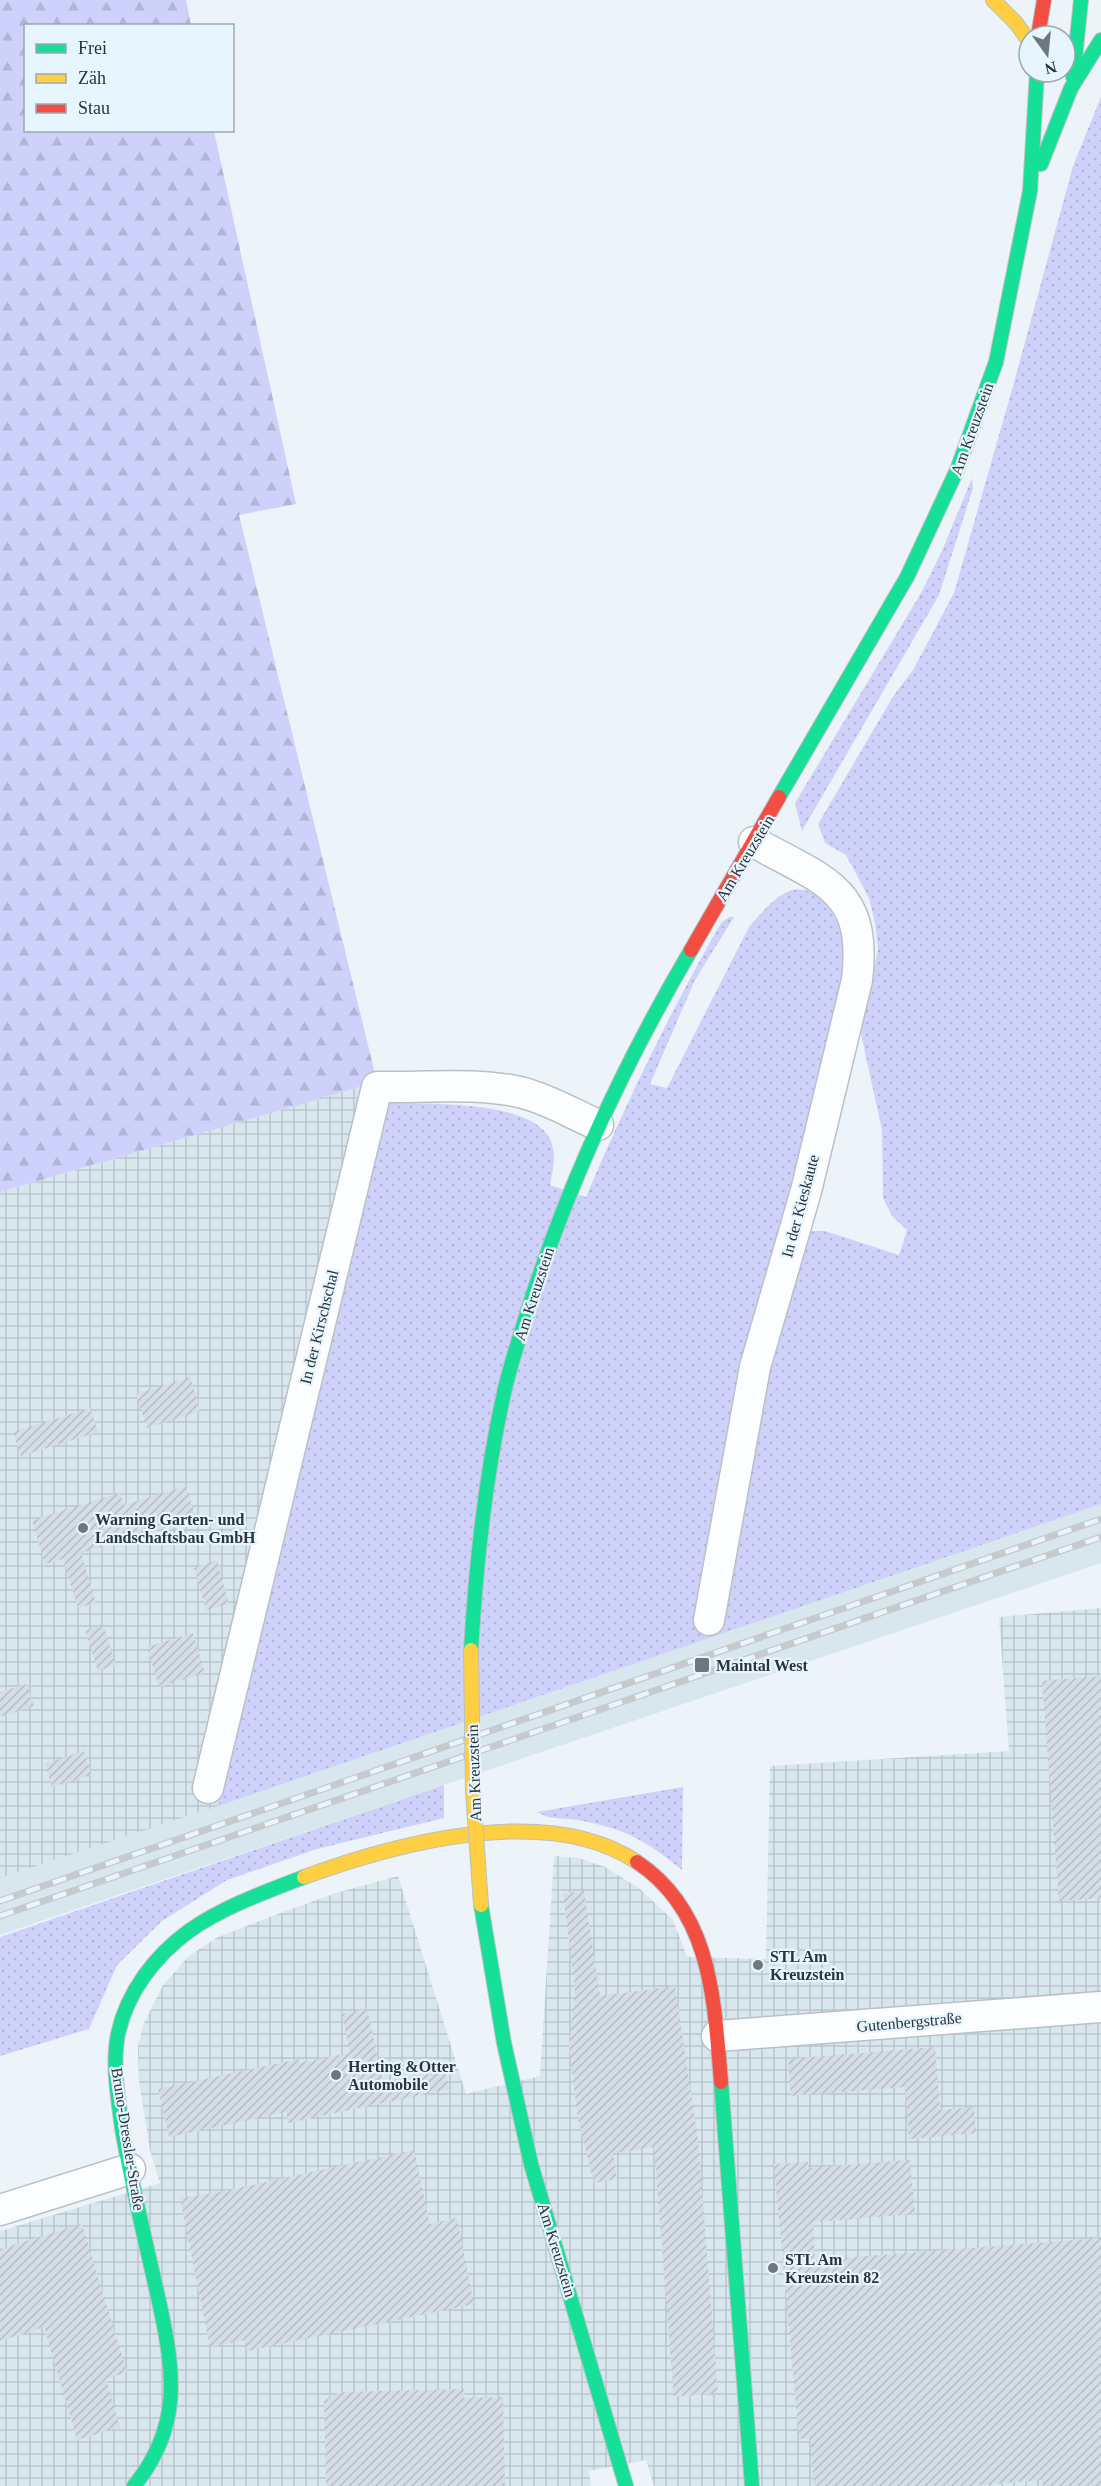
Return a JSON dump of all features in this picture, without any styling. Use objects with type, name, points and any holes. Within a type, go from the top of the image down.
[{"type":"main road","points":[[993,0],[1017,24]]},
{"type":"main road","points":[[1040,24],[1044,0]]},
{"type":"main road","points":[[1071,88],[1081,0]]},
{"type":"main road","name":"Am Kreuzstein","points":[[1030,191],[1071,88],[1101,40]]},
{"type":"main road","name":"Am Kreuzstein","points":[[626,2486],[531,2164],[504,2043],[481,1905],[473,1791],[471,1650],[475,1575],[494,1445],[505,1390],[537,1280],[566,1199],[622,1071],[907,577],[957,470],[996,362],[1030,191],[1036,84]]},
{"type":"main road","name":"Bruno-Dressler-Straße","points":[[134,2486],[160,2449],[171,2406],[171,2365],[130,2169],[115,2072],[115,2049],[120,2022],[128,2003],[153,1964],[186,1934],[224,1911],[255,1896],[384,1851],[485,1835],[549,1833],[590,1841],[632,1857],[648,1869],[681,1903],[698,1932],[717,2036]]},
{"type":"main road","points":[[717,2036],[752,2486]]},
{"type":"street","name":"In der Kieskaute","points":[[710,1620],[755,1367],[806,1191],[857,980],[859,957],[857,926],[845,902],[829,884],[754,842]]},
{"type":"street","name":"In der Kirschschal","points":[[208,1788],[377,1087],[487,1088],[512,1091],[530,1095],[598,1125]]},
{"type":"street","name":"Gutenbergstraße","points":[[717,2036],[1101,2007]]},
{"type":"street","points":[[0,2210],[130,2169]]},
{"type":"shaded area","points":[[377,1082],[389,1103],[218,1806],[0,1878],[0,1192]]},
{"type":"shaded area","points":[[1101,1504],[1101,1563],[0,1935],[0,1878]]},
{"type":"shaded area","points":[[1101,1608],[1101,2486],[654,2486],[646,2460],[589,2471],[591,2486],[0,2486],[0,2231],[160,2183],[150,2150],[139,2082],[138,2046],[144,2023],[163,1985],[189,1956],[216,1938],[267,1918],[336,1893],[398,1876],[466,2094],[540,2076],[554,1856],[579,1858],[605,1867],[640,1889],[673,1920],[687,1957],[766,1959],[770,1766],[1009,1751],[999,1617]]},
{"type":"green space","points":[[0,0],[186,0],[191,24],[24,24],[24,132],[214,132],[296,504],[239,515],[377,1082],[0,1192]]},
{"type":"green space","points":[[1101,97],[1101,1504],[218,1806],[389,1103],[477,1107],[522,1117],[539,1126],[550,1139],[554,1156],[550,1185],[586,1197],[649,1058],[721,923],[729,917],[734,917],[695,980],[650,1084],[667,1088],[749,927],[766,908],[787,892],[798,889],[809,891],[826,905],[839,926],[843,937],[845,959],[842,979],[779,1231],[825,1231],[899,1255],[907,1230],[892,1216],[883,1198],[882,1130],[861,1034],[878,949],[875,923],[869,898],[846,855],[825,843],[818,824],[894,695],[913,670],[954,593],[1073,166]]},
{"type":"green space","points":[[972,478],[973,488],[939,595],[802,831],[795,803],[921,593],[942,551]]},
{"type":"green space","points":[[444,1785],[444,1818],[317,1849],[227,1880],[162,1921],[117,1965],[89,2029],[0,2056],[0,1937]]},
{"type":"green space","points":[[683,1787],[682,1870],[658,1851],[625,1833],[599,1824],[548,1817],[537,1812]]},
{"type":"building","points":[[190,1377],[201,1411],[147,1428],[136,1394]]},
{"type":"building","points":[[90,1408],[98,1432],[21,1456],[13,1432]]},
{"type":"building","points":[[186,1486],[196,1518],[81,1553],[96,1603],[78,1608],[63,1559],[45,1564],[32,1520],[120,1493],[124,1505]]},
{"type":"building","points":[[217,1560],[229,1604],[206,1610],[194,1568]]},
{"type":"building","points":[[103,1625],[116,1665],[98,1671],[85,1630]]},
{"type":"building","points":[[193,1633],[205,1673],[159,1687],[147,1647]]},
{"type":"building","points":[[1101,1676],[1101,1898],[1059,1901],[1042,1681]]},
{"type":"building","points":[[27,1684],[34,1706],[0,1717],[0,1692]]},
{"type":"building","points":[[84,1751],[92,1775],[52,1787],[45,1764]]},
{"type":"building","points":[[584,1891],[600,1996],[675,1986],[698,2140],[718,2393],[674,2397],[654,2147],[613,2153],[617,2179],[594,2183],[578,2119],[569,2046],[575,1989],[563,1894]]},
{"type":"building","points":[[367,2009],[383,2082],[445,2070],[449,2089],[288,2123],[286,2112],[169,2137],[158,2089],[299,2059],[299,2063],[350,2053],[342,2014]]},
{"type":"building","points":[[935,2047],[940,2110],[974,2107],[976,2133],[909,2139],[905,2087],[791,2096],[788,2059]]},
{"type":"building","points":[[414,2150],[430,2224],[457,2218],[474,2304],[247,2351],[245,2340],[210,2347],[180,2198],[215,2193]]},
{"type":"building","points":[[910,2160],[915,2214],[813,2222],[815,2260],[1101,2238],[1101,2486],[1043,2486],[1042,2480],[969,2486],[814,2486],[810,2438],[799,2439],[774,2164],[808,2162],[808,2168]]},
{"type":"building","points":[[82,2224],[127,2372],[106,2379],[120,2427],[77,2440],[44,2327],[0,2341],[0,2249]]},
{"type":"building","points":[[464,2389],[464,2398],[503,2397],[505,2486],[326,2486],[324,2401],[341,2392]]},
{"type":"railway","points":[[0,1901],[1101,1519]]},
{"type":"railway","points":[[0,1916],[1101,1537]]},
{"type":"traffic: fast","points":[[1077,38],[1081,0]]},
{"type":"traffic: fast","points":[[1041,164],[1071,88],[1101,40]]},
{"type":"traffic: fast","points":[[779,797],[907,577],[957,470],[996,362],[1030,191],[1036,84]]},
{"type":"traffic: fast","points":[[471,1650],[479,1553],[497,1425],[506,1383],[528,1310],[561,1216],[599,1125],[643,1036],[691,950]]},
{"type":"traffic: fast","points":[[134,2486],[160,2443],[167,2422],[171,2378],[165,2331],[122,2128],[116,2081],[116,2046],[122,2019],[144,1976],[165,1952],[189,1931],[230,1907],[304,1877]]},
{"type":"traffic: fast","points":[[481,1905],[504,2043],[531,2164],[626,2486]]},
{"type":"traffic: fast","points":[[721,2082],[752,2486]]},
{"type":"traffic: slow","points":[[993,0],[1017,24]]},
{"type":"traffic: slow","points":[[471,1650],[473,1791],[481,1905]]},
{"type":"traffic: slow","points":[[304,1877],[341,1864],[427,1841],[472,1834],[517,1831],[560,1834],[601,1844],[637,1862]]},
{"type":"traffic: jam","points":[[1040,24],[1044,0]]},
{"type":"traffic: jam","points":[[691,950],[779,797]]},
{"type":"traffic: jam","points":[[637,1862],[662,1882],[681,1906],[695,1932],[711,1990],[721,2082]]},
{"type":"place","name":"Warning Garten- und Landschaftsbau GmbH","points":[[83,1528]]},
{"type":"place","name":"Maintal West","points":[[702,1665]]},
{"type":"place","name":"STL Am Kreuzstein","points":[[758,1965]]},
{"type":"place","name":"Herting &Otter Automobile","points":[[336,2075]]},
{"type":"place","name":"STL Am Kreuzstein 82","points":[[773,2268]]}]
